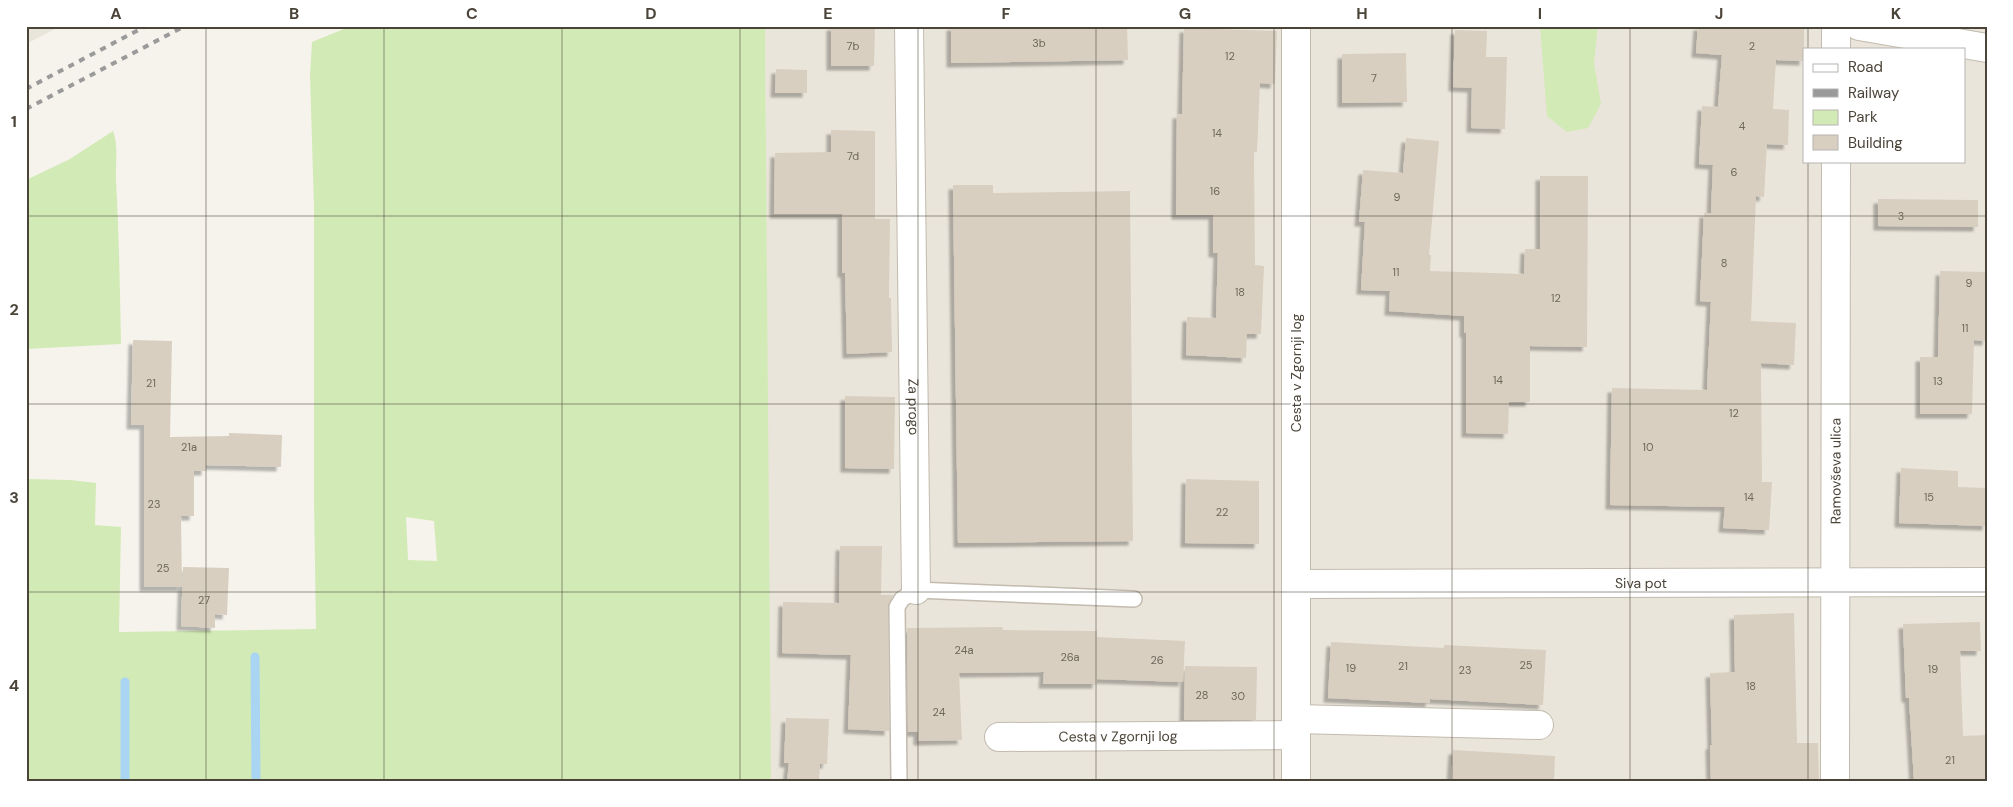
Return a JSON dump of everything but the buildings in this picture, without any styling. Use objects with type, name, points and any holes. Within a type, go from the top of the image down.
[{"type":"street","name":"Za progo","points":[[909,26],[916,590]]},
{"type":"street","name":"Cesta v Zgornji log","points":[[1296,26],[1296,781]]},
{"type":"street","points":[[1836,26],[1836,48]]},
{"type":"street","points":[[1859,26],[1987,48]]},
{"type":"street","name":"Ramovševa ulica","points":[[1835,781],[1836,162]]},
{"type":"street","name":"Siva pot","points":[[1296,584],[1987,582]]},
{"type":"street","name":"Cesta v Zgornji log","points":[[999,737],[1296,727],[1538,725]]},
{"type":"lane","points":[[899,781],[897,607],[902,599],[916,590],[1134,599]]},
{"type":"shaded area","points":[[26,26],[61,26],[26,44]]},
{"type":"shaded area","points":[[765,26],[1987,26],[1987,781],[770,781]]},
{"type":"green space","points":[[351,26],[765,26],[771,781],[26,781],[26,479],[70,480],[96,483],[95,525],[121,527],[119,632],[316,629],[314,207],[310,75],[312,42]],"holes":[[[406,517],[434,521],[437,561],[408,560]]]},
{"type":"green space","points":[[1540,26],[1598,26],[1594,63],[1601,104],[1588,128],[1567,132],[1547,116]]},
{"type":"green space","points":[[113,131],[116,149],[121,344],[26,349],[26,180],[70,159]]},
{"type":"waterway","points":[[255,657],[256,781]]},
{"type":"waterway","points":[[125,682],[125,781]]},
{"type":"railway","points":[[26,89],[146,26]]},
{"type":"railway","points":[[26,109],[185,26]]}]
